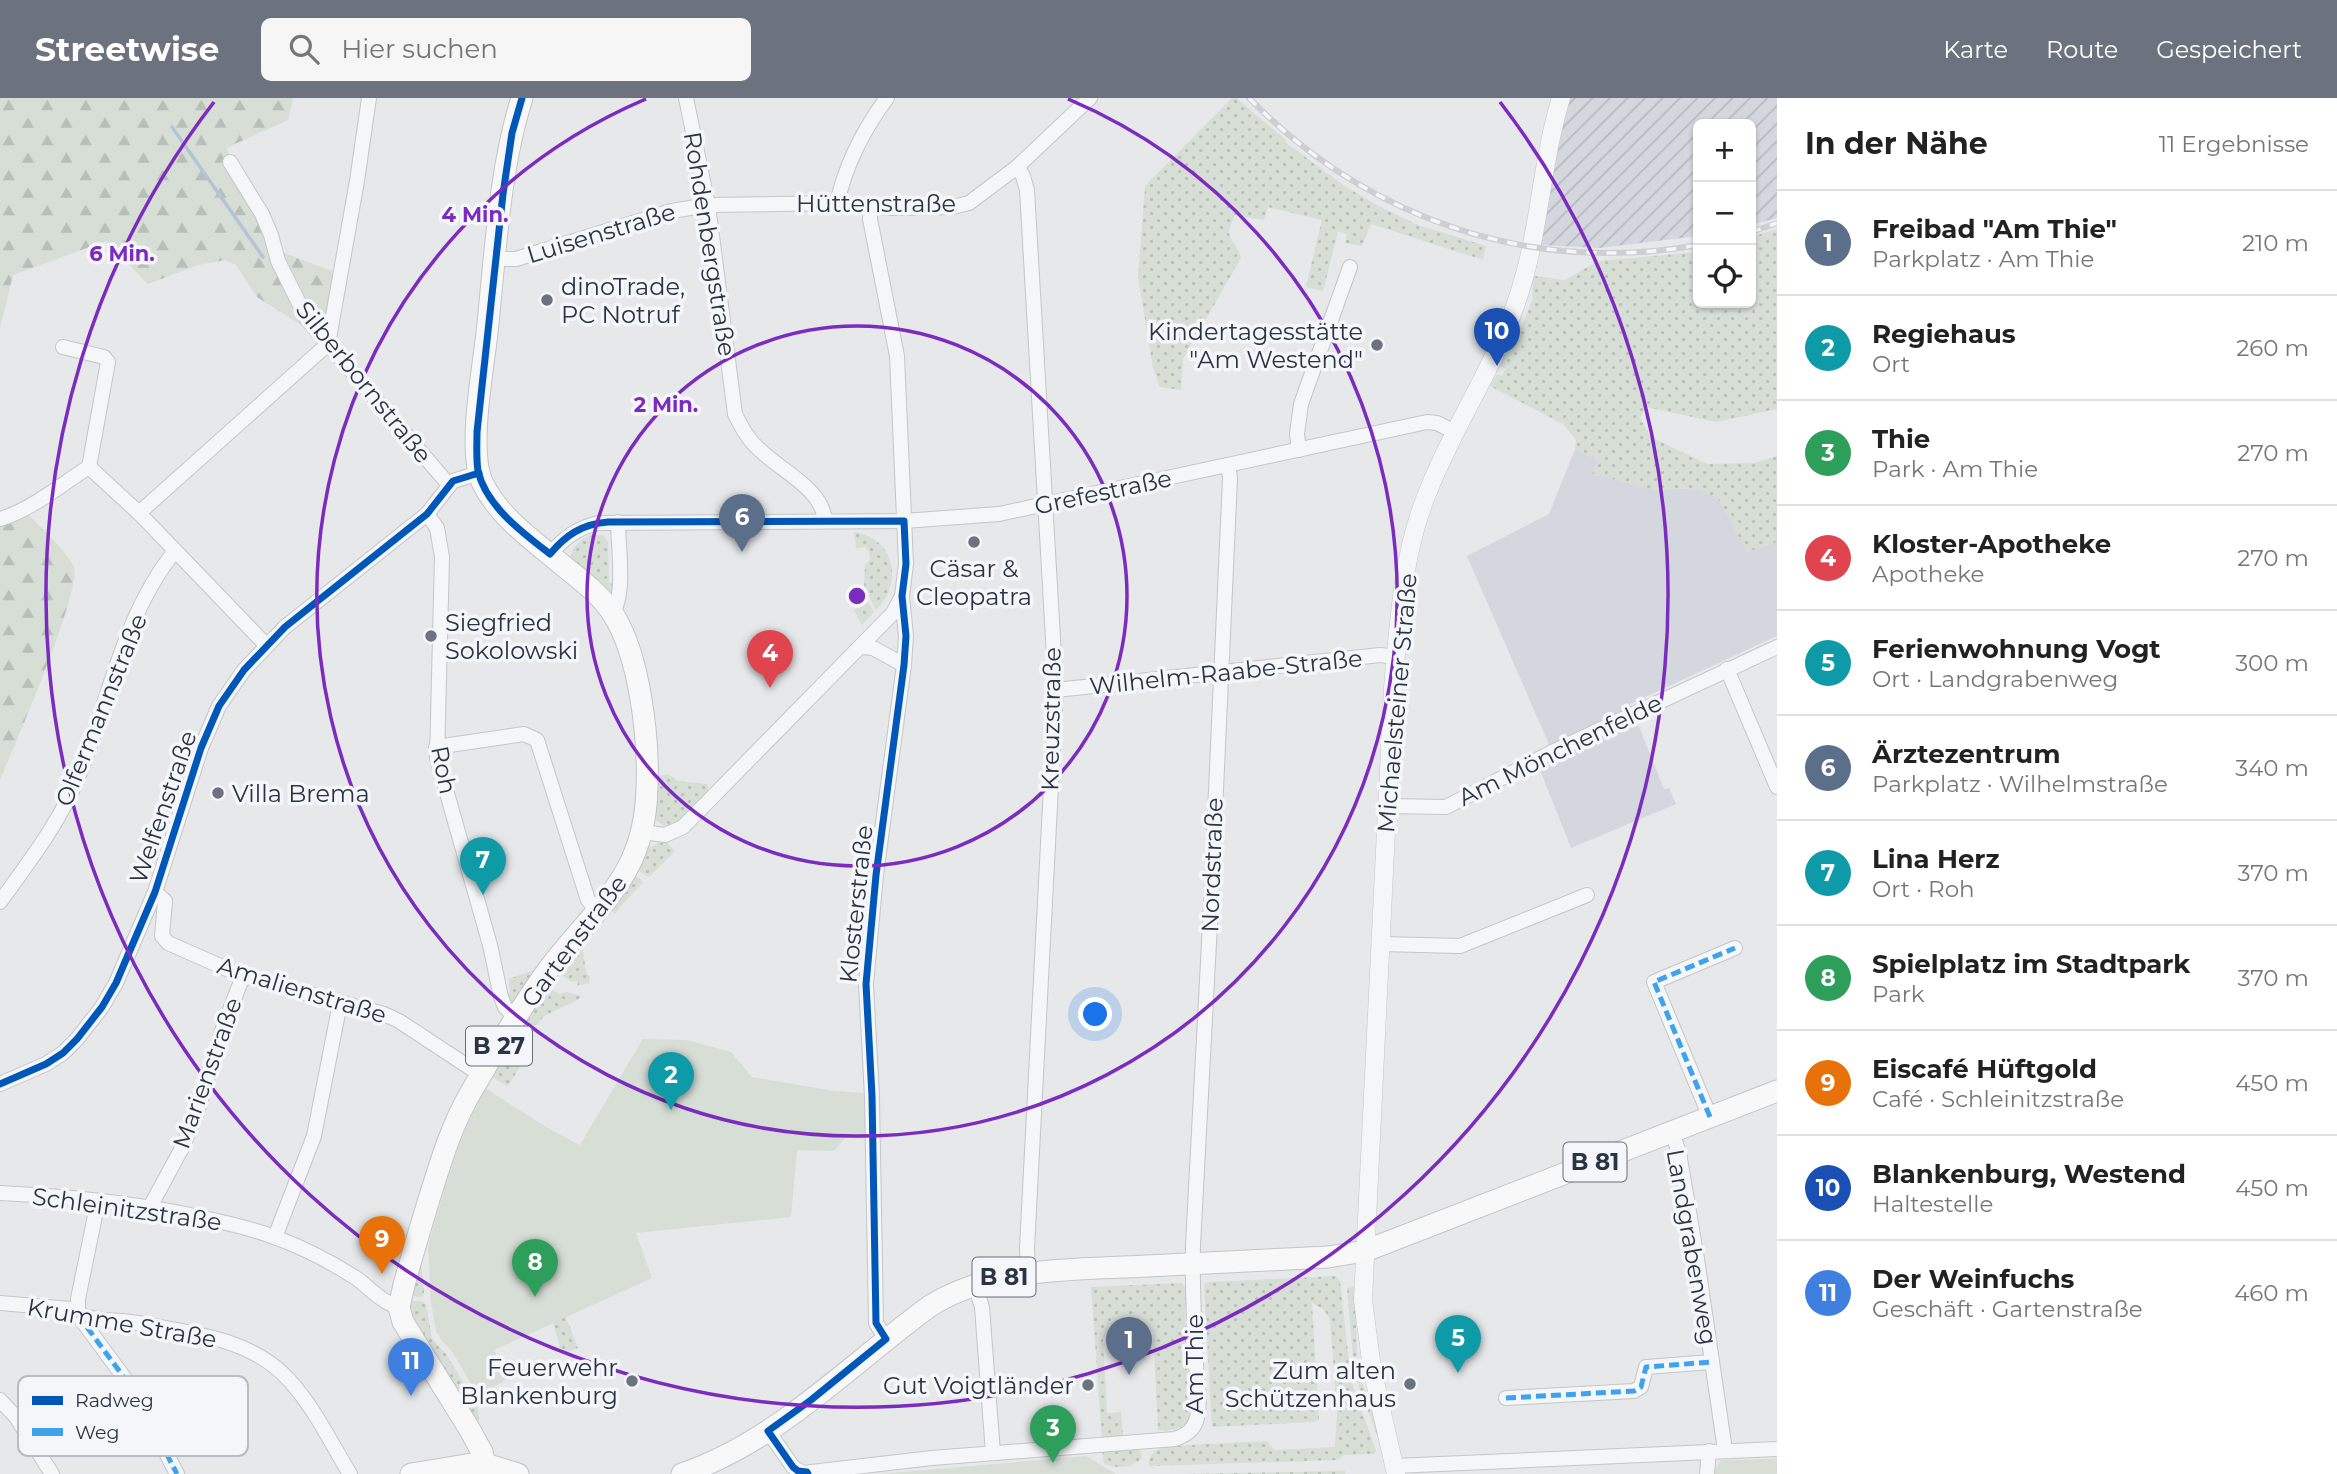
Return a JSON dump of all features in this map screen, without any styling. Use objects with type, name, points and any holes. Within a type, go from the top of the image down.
[{"type":"main road","name":"B 27","points":[[516,100],[478,419],[479,473],[487,492],[505,514],[596,593],[612,613],[626,642],[642,715],[647,778],[642,832]]},
{"type":"main road","name":"Gartenstraße","points":[[399,1307],[412,1255],[458,1116],[516,1018],[550,968],[598,912],[629,869],[642,832]]},
{"type":"main road","name":"B 81","points":[[682,1474],[720,1459],[768,1431],[943,1298],[975,1285],[1028,1273],[1328,1256],[1365,1251],[1777,1091]]},
{"type":"main road","points":[[399,1307],[407,1330],[470,1430],[485,1464]]},
{"type":"main road","points":[[411,1474],[459,1465],[485,1464],[518,1474]]},
{"type":"street","points":[[139,513],[328,344],[369,98]]},
{"type":"street","name":"Rohdenbergstraße","points":[[686,98],[708,205],[735,414],[745,434],[760,450],[818,498],[824,509],[825,521]]},
{"type":"street","points":[[837,203],[850,161],[887,98]]},
{"type":"street","name":"Hüttenstraße","points":[[708,205],[837,203],[870,208],[952,207],[969,203],[1017,167],[1089,98]]},
{"type":"street","name":"Michaelsteiner Straße","points":[[1395,1470],[1372,1369],[1363,1300],[1396,657],[1408,562],[1416,528],[1426,496],[1507,328],[1524,280],[1535,239],[1547,151],[1561,98]]},
{"type":"street","name":"Silberbornstraße","points":[[230,162],[262,214],[278,261],[307,319],[449,485]]},
{"type":"street","name":"Kreuzstraße","points":[[1017,167],[1027,190],[1056,690],[1027,1248],[1028,1273]]},
{"type":"street","name":"Luisenstraße","points":[[495,259],[516,259],[672,211],[708,205]]},
{"type":"street","name":"Klosterstraße","points":[[870,208],[897,356],[906,564],[902,596],[906,636],[904,665],[876,875],[866,984],[872,1096],[876,1323],[886,1339]]},
{"type":"street","points":[[1299,450],[1297,434],[1301,404],[1350,267]]},
{"type":"street","points":[[0,519],[27,509],[89,467],[108,362],[104,357],[63,346]]},
{"type":"street","name":"Grefestraße","points":[[550,554],[565,537],[598,523],[904,521],[999,514],[1427,422],[1455,432]]},
{"type":"street","name":"Nordstraße","points":[[1193,1264],[1230,478],[1228,465]]},
{"type":"street","points":[[89,467],[139,513],[266,645]]},
{"type":"street","points":[[449,485],[453,481],[479,473]]},
{"type":"street","name":"Welfenstraße","points":[[0,1084],[46,1064],[63,1053],[102,1007],[116,983],[155,891],[201,748],[219,706],[244,670],[285,627],[427,514],[449,485]]},
{"type":"street","name":"Roh","points":[[427,514],[437,528],[442,557],[437,758],[490,946],[501,997],[505,1007],[516,1018]]},
{"type":"street","points":[[612,613],[619,599],[618,522]]},
{"type":"street","name":"Olfermannstraße","points":[[0,902],[60,814],[78,777],[122,647],[160,569],[175,551]]},
{"type":"street","points":[[642,832],[665,835],[682,827],[862,647],[893,613],[902,596]]},
{"type":"street","points":[[862,647],[873,648],[904,665]]},
{"type":"street","name":"Am Mönchenfelde","points":[[1387,807],[1446,807],[1566,745],[1777,647]]},
{"type":"street","name":"Wilhelm-Raabe-Straße","points":[[1056,690],[1380,655],[1396,657]]},
{"type":"street","points":[[1727,668],[1777,787]]},
{"type":"street","points":[[436,747],[524,734],[537,740],[589,901],[598,912]]},
{"type":"street","name":"Amalienstraße","points":[[155,891],[165,901],[162,936],[168,943],[243,976],[384,1014],[481,1075]]},
{"type":"street","points":[[1381,944],[1460,946],[1587,895]]},
{"type":"street","points":[[1710,1117],[1654,982],[1735,948]]},
{"type":"street","name":"Marienstraße","points":[[150,1207],[197,1112],[223,1028],[243,976]]},
{"type":"street","points":[[275,1237],[314,1136],[340,1003]]},
{"type":"street","name":"Landgrabenweg","points":[[1672,1132],[1679,1153],[1725,1450]]},
{"type":"street","name":"Schleinitzstraße","points":[[0,1194],[98,1200],[232,1223],[275,1237],[355,1278],[389,1305],[399,1307]]},
{"type":"street","points":[[98,1200],[78,1299],[78,1315],[123,1376]]},
{"type":"street","name":"Am Thie","points":[[768,1431],[793,1467],[803,1472],[993,1453],[1175,1440],[1193,1429],[1198,1411],[1193,1264]]},
{"type":"street","points":[[975,1285],[982,1307],[993,1453]]},
{"type":"street","name":"Krumme Straße","points":[[0,1303],[71,1309],[78,1315],[92,1319],[127,1321],[213,1338],[264,1359],[299,1392],[350,1474]]},
{"type":"street","name":"Landgrabenweg","points":[[1506,1398],[1634,1391],[1641,1387],[1646,1367],[1712,1362]]},
{"type":"street","points":[[0,1400],[18,1420]]},
{"type":"street","points":[[1395,1470],[1777,1449]]},
{"type":"street","points":[[1707,1474],[1709,1451]]},
{"type":"street","points":[[41,1456],[52,1474]]},
{"type":"street","points":[[168,1456],[177,1474]]},
{"type":"shaded area","points":[[1568,98],[1777,98],[1777,218],[1756,224],[1756,119],[1693,119],[1693,237],[1600,248],[1539,245],[1553,155]]},
{"type":"shaded area","points":[[1575,449],[1598,460],[1592,474],[1656,490],[1695,488],[1718,497],[1747,552],[1777,542],[1777,636],[1630,704],[1664,789],[1669,788],[1676,804],[1571,848],[1540,770],[1542,762],[1552,756],[1548,742],[1467,556],[1549,514]]},
{"type":"green space","points":[[0,98],[293,98],[288,120],[226,148],[281,252],[335,272],[328,319],[304,327],[257,297],[236,265],[225,260],[198,265],[148,284],[106,241],[13,275],[0,329]]},
{"type":"green space","points":[[1232,98],[1236,98],[1286,140],[1285,142],[1346,187],[1382,208],[1418,225],[1486,246],[1483,260],[1371,224],[1362,246],[1345,243],[1347,234],[1338,231],[1323,291],[1306,287],[1322,220],[1268,207],[1264,220],[1235,215],[1229,234],[1241,258],[1183,359],[1181,390],[1160,387],[1153,368],[1138,277],[1145,186]]},
{"type":"green space","points":[[1777,229],[1777,409],[1716,422],[1646,407],[1640,418],[1651,437],[1707,464],[1755,463],[1777,456],[1777,542],[1747,552],[1718,498],[1695,488],[1656,490],[1592,474],[1598,460],[1575,449],[1576,440],[1563,424],[1490,386],[1497,374],[1502,376],[1506,369],[1500,365],[1517,328],[1521,328],[1533,299],[1532,281],[1535,276],[1565,280],[1598,261],[1693,252],[1693,308],[1756,308],[1756,235]]},
{"type":"green space","points":[[28,514],[71,562],[74,567],[73,582],[45,671],[0,780],[0,522]]},
{"type":"green space","points":[[854,532],[879,543],[891,563],[890,587],[876,610],[864,587],[865,565],[870,560],[869,551],[865,547],[856,548]]},
{"type":"green space","points":[[592,535],[603,535],[608,542],[609,583],[613,584],[613,595],[574,561],[571,555],[576,545]]},
{"type":"green space","points":[[868,602],[874,612],[862,625],[854,610]]},
{"type":"green space","points":[[668,774],[678,781],[707,784],[709,791],[676,824],[664,826],[654,819],[658,776]]},
{"type":"green space","points":[[659,843],[667,843],[675,851],[649,877],[639,871],[639,863],[646,849]]},
{"type":"green space","points":[[636,876],[643,882],[614,914],[611,907],[632,877]]},
{"type":"green space","points":[[583,949],[586,973],[590,977],[589,983],[577,986],[578,982],[570,981],[560,973]]},
{"type":"green space","points":[[534,970],[538,975],[515,1004],[510,1003],[506,994],[510,992],[509,979]]},
{"type":"green space","points":[[549,988],[559,994],[566,992],[581,996],[531,1026],[526,1023]]},
{"type":"green space","points":[[523,1027],[529,1032],[529,1052],[508,1086],[492,1077]]},
{"type":"green space","points":[[643,1039],[686,1040],[731,1052],[752,1077],[834,1091],[865,1093],[866,1139],[845,1138],[834,1151],[797,1150],[791,1217],[636,1233],[652,1278],[494,1350],[507,1379],[478,1396],[452,1351],[436,1331],[431,1302],[428,1246],[452,1165],[475,1107],[485,1088],[580,1145]]},
{"type":"green space","points":[[421,1263],[424,1293],[422,1297],[411,1296]]},
{"type":"green space","points":[[1336,1276],[1340,1281],[1351,1380],[1376,1451],[1374,1454],[1344,1455],[1337,1460],[1149,1466],[1150,1457],[1156,1451],[1171,1446],[1267,1441],[1274,1450],[1335,1447],[1337,1415],[1330,1319],[1323,1309],[1312,1303],[1319,1419],[1313,1422],[1212,1427],[1204,1287],[1211,1282]]},
{"type":"green space","points":[[1182,1283],[1187,1297],[1185,1311],[1189,1420],[1175,1429],[1158,1430],[1153,1332],[1142,1322],[1131,1324],[1116,1329],[1103,1339],[1107,1413],[1121,1412],[1123,1437],[1102,1439],[1091,1287]]},
{"type":"green space","points":[[1355,1287],[1357,1357],[1353,1358],[1347,1288]]},
{"type":"green space","points":[[422,1301],[426,1305],[432,1339],[446,1354],[460,1377],[478,1409],[479,1422],[476,1423],[414,1328],[408,1303]]},
{"type":"green space","points":[[566,1317],[578,1348],[562,1354],[553,1323]]},
{"type":"green space","points":[[1360,1377],[1370,1402],[1381,1446],[1357,1381]]},
{"type":"green space","points":[[1136,1448],[1141,1452],[1142,1458],[1134,1464],[1114,1467],[1104,1464],[1102,1450]]},
{"type":"green space","points":[[1086,1456],[1116,1474],[880,1474]]},
{"type":"green space","points":[[1777,1459],[1777,1474],[1712,1474],[1721,1460]]},
{"type":"green space","points":[[1345,1471],[1345,1474],[1184,1474]]},
{"type":"waterway","points":[[172,127],[263,257]]},
{"type":"railway","points":[[1249,98],[1295,140],[1345,176],[1399,206],[1455,228],[1514,244],[1574,252],[1636,252],[1693,246]]},
{"type":"railway","points":[[1756,230],[1777,223]]},
{"type":"marked path","points":[[1710,1117],[1654,982],[1735,948]]},
{"type":"marked path","points":[[78,1315],[123,1376]]},
{"type":"marked path","points":[[1506,1398],[1634,1391],[1641,1387],[1646,1367],[1712,1362]]},
{"type":"marked path","points":[[168,1456],[177,1474]]},
{"type":"cycle path","points":[[522,98],[512,133],[503,194],[477,432],[478,471],[482,484],[497,507],[517,528],[550,554],[575,532],[590,525],[608,522],[904,521],[904,665],[876,875],[866,984],[872,1096],[876,1323],[886,1339],[768,1431],[793,1467],[808,1474]]},
{"type":"cycle path","points":[[0,1084],[46,1064],[63,1053],[102,1007],[116,983],[155,892],[201,748],[219,706],[244,670],[285,627],[427,514],[453,481],[479,473]]},
{"type":"place","name":"dinoTrade, PC Notruf","points":[[547,300]]},
{"type":"place","name":"Kindertagesstätte \"Am Westend\"","points":[[1377,345]]},
{"type":"place","name":"Blankenburg, Westend","points":[[1497,366]]},
{"type":"place","name":"Cäsar & Cleopatra","points":[[974,542]]},
{"type":"place","name":"Ärztezentrum","points":[[742,552]]},
{"type":"place","name":"Siegfried Sokolowski","points":[[431,636]]},
{"type":"place","name":"Kloster-Apotheke","points":[[770,688]]},
{"type":"place","name":"Villa Brema","points":[[218,793]]},
{"type":"place","name":"Lina Herz","points":[[483,895]]},
{"type":"place","name":"Regiehaus","points":[[671,1110]]},
{"type":"place","name":"Eiscafé Hüftgold","points":[[382,1274]]},
{"type":"place","name":"Spielplatz im Stadtpark","points":[[535,1297]]},
{"type":"place","name":"Ferienwohnung Vogt","points":[[1458,1373]]},
{"type":"place","name":"Freibad \"Am Thie\"","points":[[1129,1375]]},
{"type":"place","name":"Feuerwehr Blankenburg","points":[[632,1381]]},
{"type":"place","name":"Zum alten Schützenhaus","points":[[1410,1384]]},
{"type":"place","name":"Gut Voigtländer","points":[[1088,1385]]},
{"type":"place","name":"Der Weinfuchs","points":[[411,1396]]},
{"type":"place","name":"Thie","points":[[1053,1463]]}]
